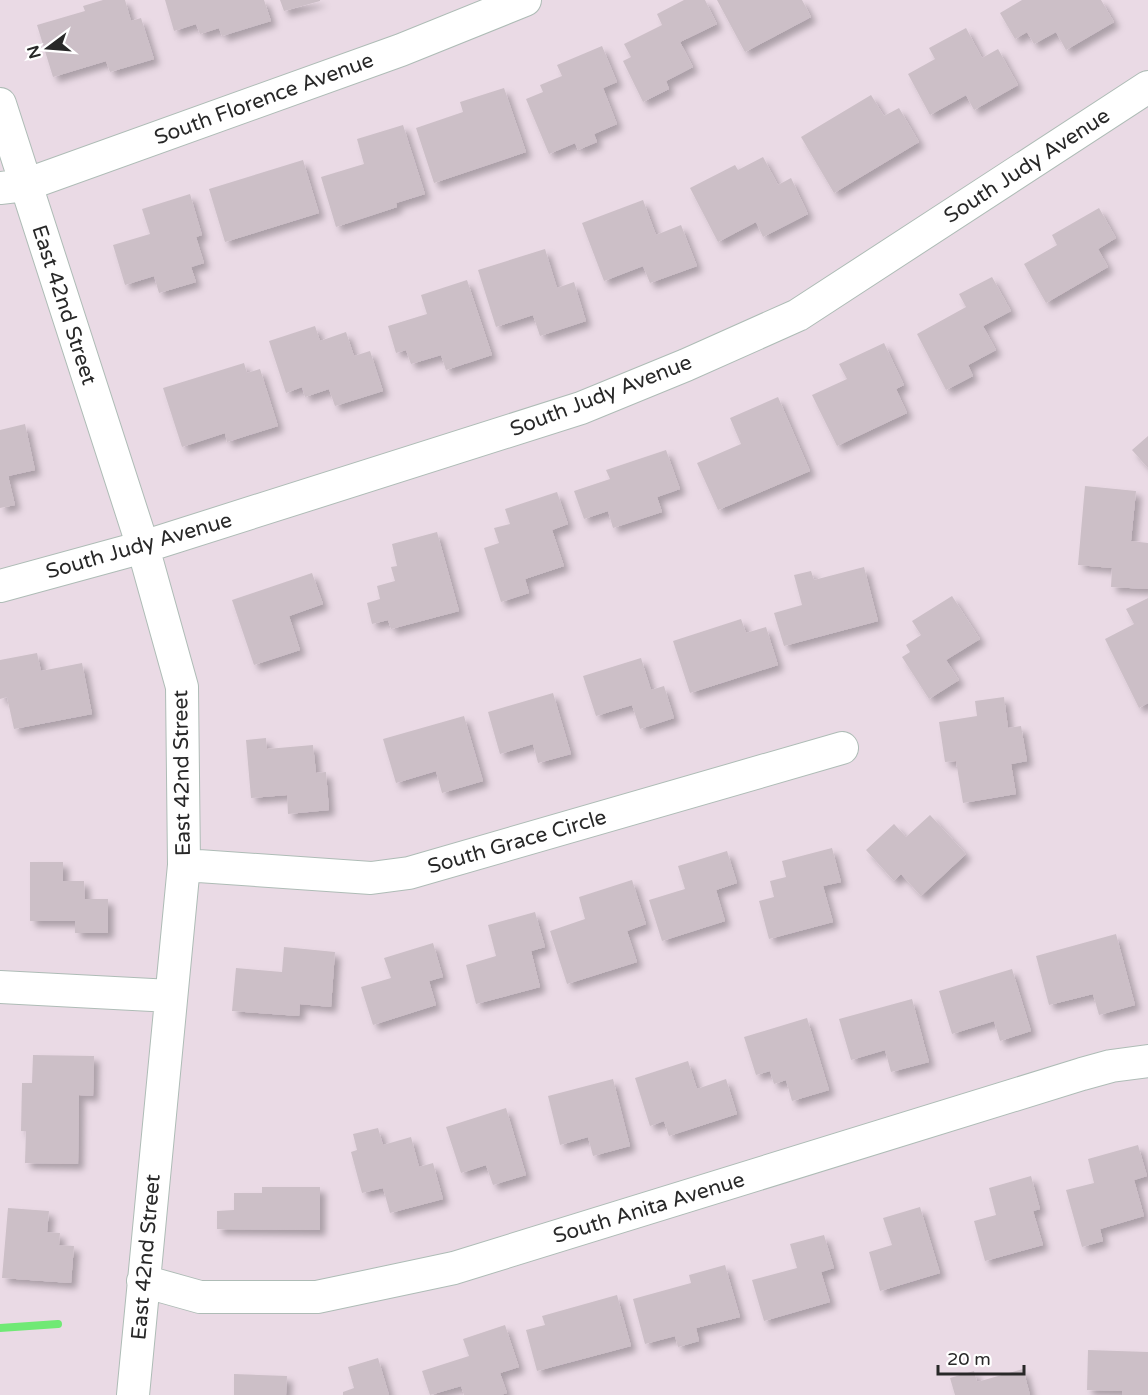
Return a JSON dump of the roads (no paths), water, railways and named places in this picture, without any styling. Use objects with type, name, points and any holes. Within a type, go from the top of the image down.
[{"type":"street","name":"South Florence Avenue","points":[[13,187],[401,50],[525,0]]},
{"type":"street","name":"South Judy Avenue","points":[[0,586],[143,547],[581,408],[686,365],[798,315],[1148,87]]},
{"type":"street","name":"East 42nd Street","points":[[0,104],[13,187],[143,547],[182,687],[184,866],[133,1395]]},
{"type":"street","name":"South Grace Circle","points":[[184,866],[371,878],[409,873],[842,747]]},
{"type":"street","points":[[0,987],[171,996]]},
{"type":"street","name":"South Anita Avenue","points":[[143,1281],[200,1297],[317,1297],[454,1268],[1082,1074],[1111,1066],[1148,1061]]},
{"type":"waterway","points":[[0,1328],[58,1324]]}]
